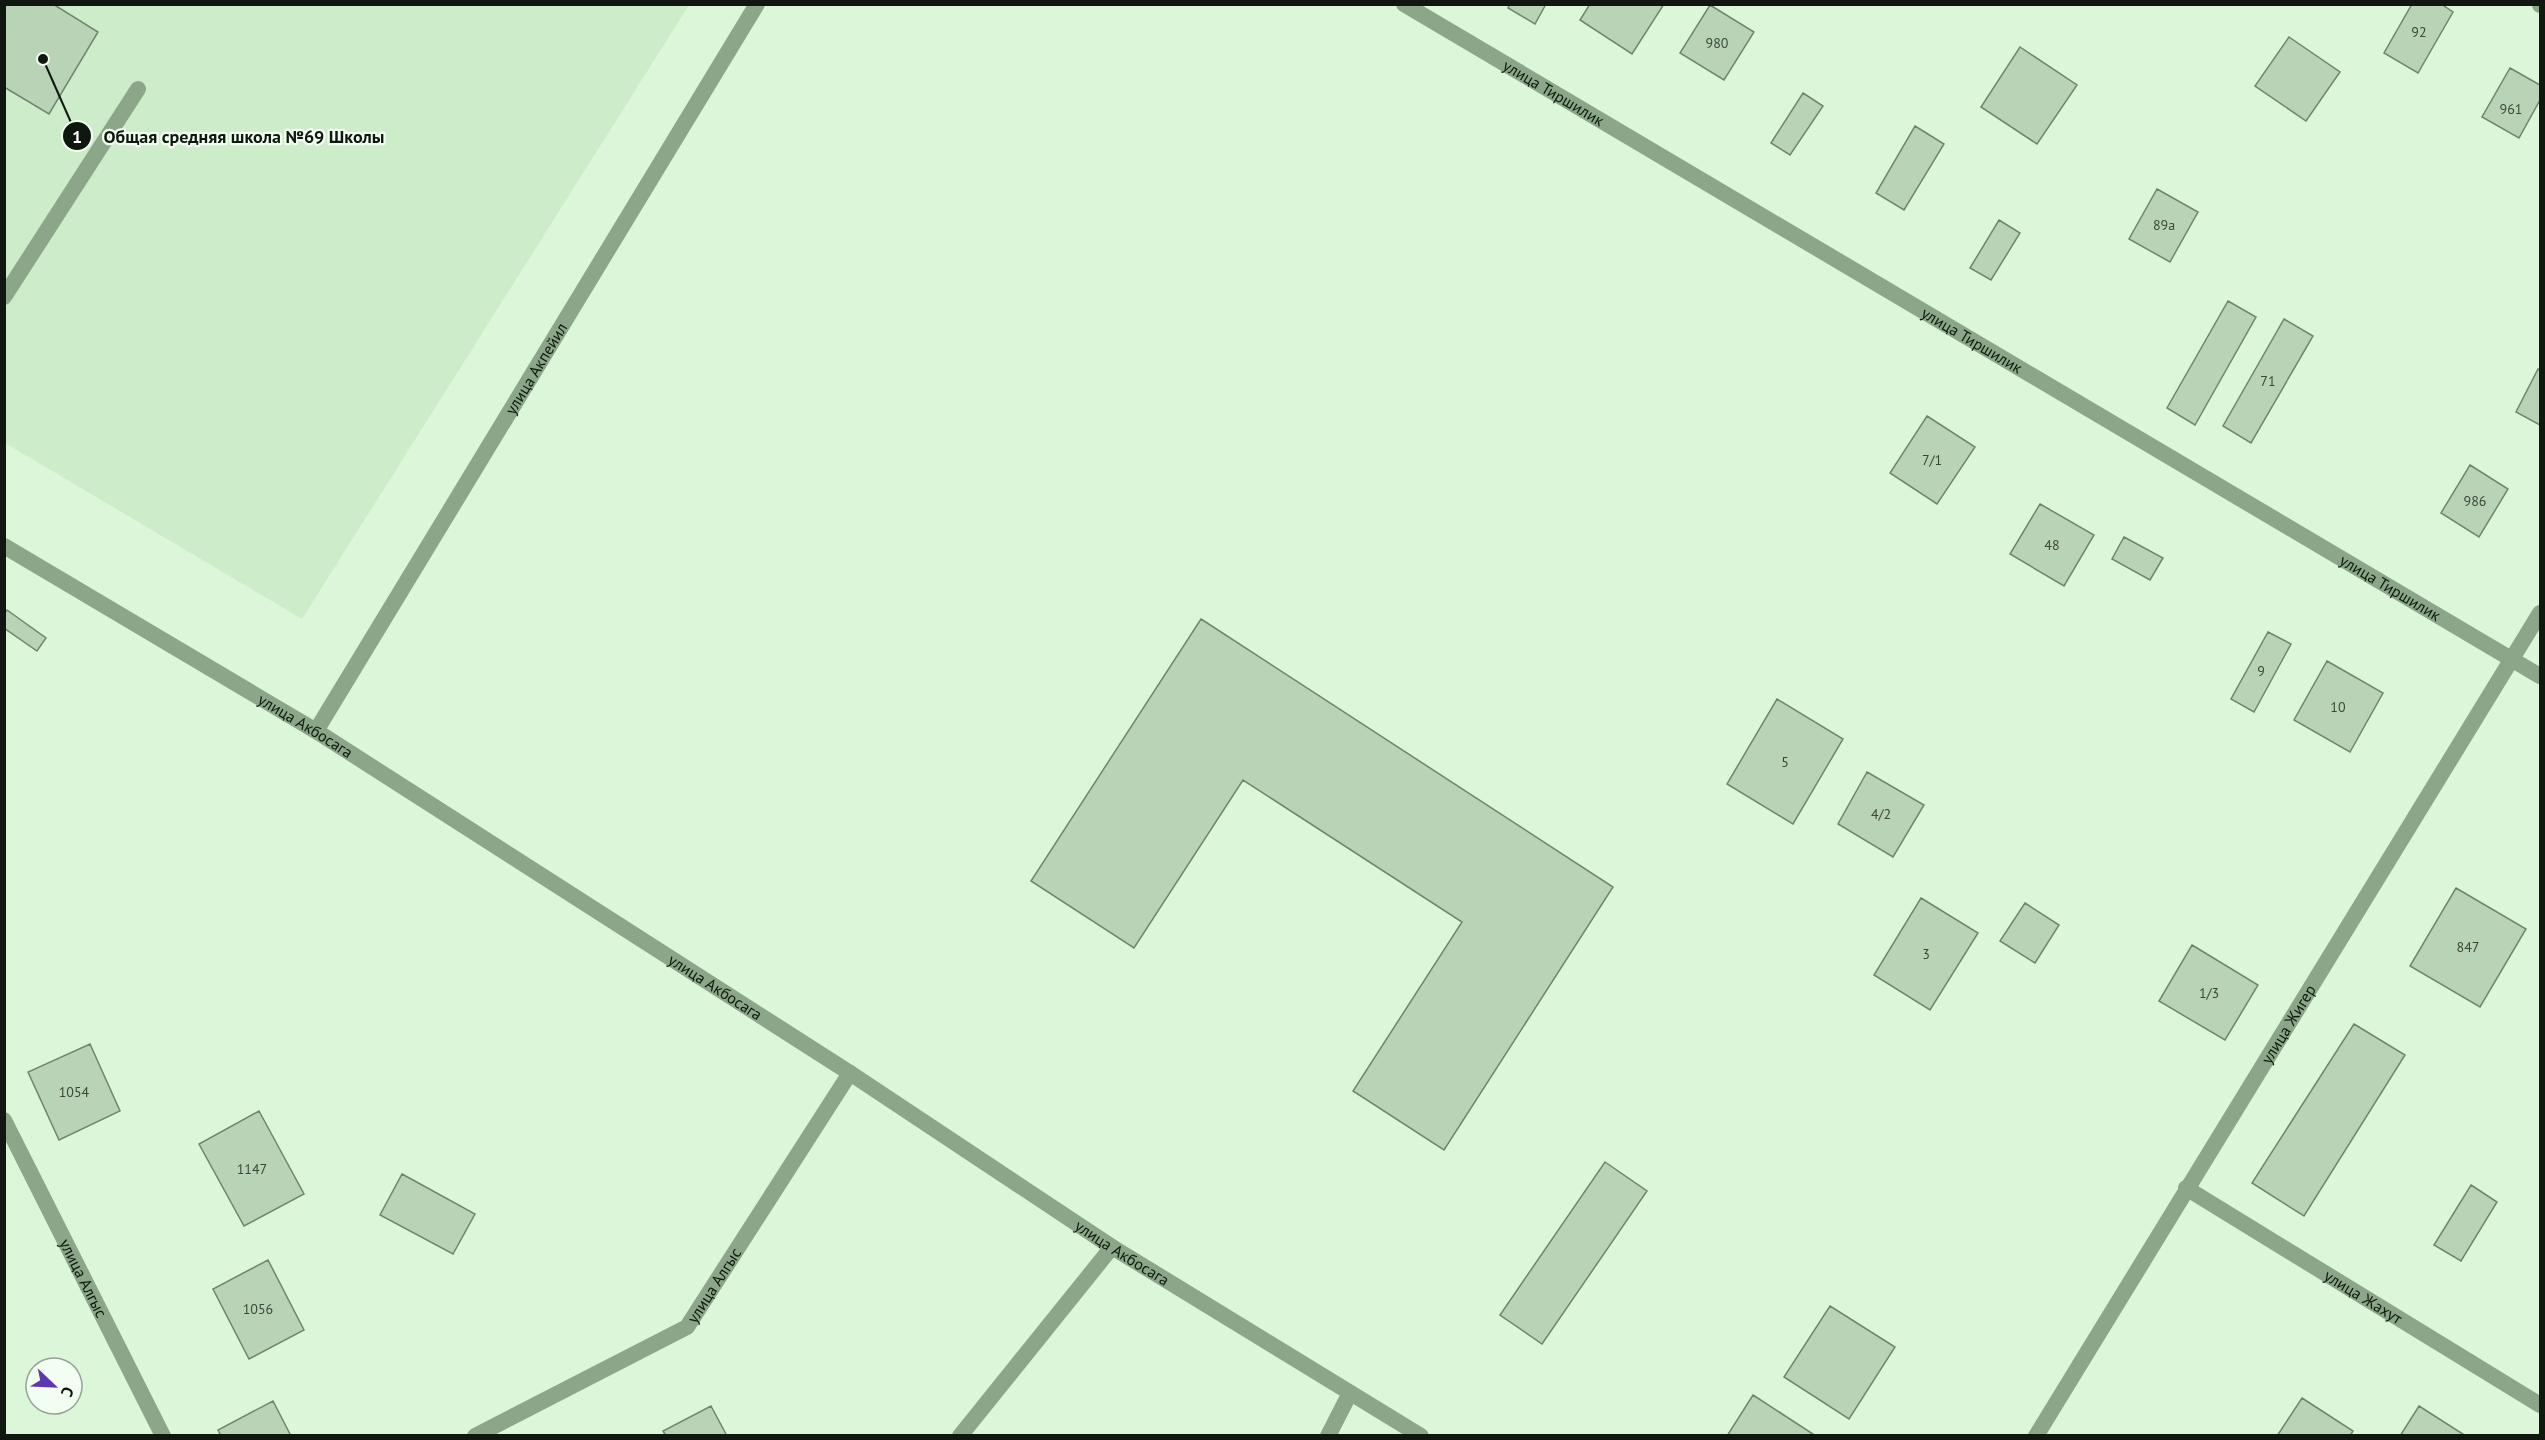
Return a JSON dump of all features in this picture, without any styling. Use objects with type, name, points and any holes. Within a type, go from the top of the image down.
[{"type":"street","name":"улица Акпейил","points":[[316,731],[757,4]]},
{"type":"street","name":"улица Тиршилик","points":[[1404,4],[2541,676]]},
{"type":"street","points":[[4,297],[138,89]]},
{"type":"street","name":"улица Акбосага","points":[[4,546],[316,731],[850,1073],[1112,1247],[1421,1436]]},
{"type":"street","name":"улица Жигер","points":[[2036,1436],[2186,1188],[2541,614]]},
{"type":"street","name":"улица Алгыс","points":[[475,1436],[687,1327],[850,1073]]},
{"type":"street","name":"улица Алгыс","points":[[4,1119],[163,1436]]},
{"type":"street","name":"улица Жахут","points":[[2186,1188],[2541,1405]]},
{"type":"street","points":[[960,1436],[1112,1247]]},
{"type":"street","points":[[1328,1436],[1350,1393]]},
{"type":"shaded area","points":[[5,5],[689,5],[302,619],[5,443]]},
{"type":"building","points":[[4,4],[53,4],[98,32],[49,114],[4,87]]},
{"type":"building","points":[[1510,4],[1546,4],[1535,24],[1508,8]]},
{"type":"building","points":[[1590,4],[1664,4],[1632,54],[1580,20]]},
{"type":"building","points":[[2412,4],[2441,4],[2453,12],[2418,73],[2384,53]]},
{"type":"building","points":[[1710,5],[1754,32],[1724,80],[1680,53]]},
{"type":"building","points":[[2289,37],[2340,72],[2306,121],[2255,86]]},
{"type":"building","points":[[2020,47],[2077,85],[2037,144],[1981,107]]},
{"type":"building","points":[[2510,68],[2540,85],[2540,100],[2519,138],[2482,117]]},
{"type":"building","points":[[1803,93],[1823,106],[1790,155],[1771,143]]},
{"type":"building","points":[[1915,126],[1944,144],[1904,210],[1876,193]]},
{"type":"building","points":[[2157,189],[2198,212],[2170,262],[2129,239]]},
{"type":"building","points":[[1999,220],[2020,233],[1991,280],[1970,268]]},
{"type":"building","points":[[2228,301],[2256,317],[2195,425],[2167,408]]},
{"type":"building","points":[[2284,319],[2313,336],[2251,443],[2223,426]]},
{"type":"building","points":[[2538,369],[2540,370],[2540,425],[2516,412]]},
{"type":"building","points":[[1927,416],[1975,447],[1937,504],[1890,473]]},
{"type":"building","points":[[2470,465],[2508,489],[2479,537],[2441,513]]},
{"type":"building","points":[[2040,504],[2094,535],[2064,586],[2010,554]]},
{"type":"building","points":[[2124,537],[2163,558],[2150,580],[2112,559]]},
{"type":"building","points":[[7,610],[46,638],[37,651],[4,628],[4,614]]},
{"type":"building","points":[[1201,619],[1613,887],[1444,1150],[1353,1091],[1462,922],[1243,780],[1134,948],[1031,881]]},
{"type":"building","points":[[2268,632],[2291,644],[2254,712],[2231,699]]},
{"type":"building","points":[[2327,661],[2383,693],[2350,752],[2294,720]]},
{"type":"building","points":[[1777,699],[1843,739],[1793,824],[1727,784]]},
{"type":"building","points":[[1867,772],[1924,805],[1893,857],[1838,824]]},
{"type":"building","points":[[2456,888],[2526,929],[2480,1007],[2410,966]]},
{"type":"building","points":[[1921,898],[1978,933],[1930,1010],[1874,975]]},
{"type":"building","points":[[2025,903],[2059,925],[2035,963],[2000,941]]},
{"type":"building","points":[[2192,945],[2258,985],[2225,1040],[2159,1001]]},
{"type":"building","points":[[2354,1024],[2405,1055],[2304,1216],[2252,1183]]},
{"type":"building","points":[[90,1044],[120,1111],[59,1140],[28,1072]]},
{"type":"building","points":[[259,1111],[304,1194],[244,1226],[199,1144]]},
{"type":"building","points":[[1605,1162],[1647,1191],[1542,1344],[1500,1315]]},
{"type":"building","points":[[402,1174],[475,1214],[453,1254],[380,1215]]},
{"type":"building","points":[[2471,1185],[2497,1202],[2461,1261],[2434,1245]]},
{"type":"building","points":[[268,1260],[304,1330],[249,1359],[213,1289]]},
{"type":"building","points":[[1830,1306],[1895,1347],[1849,1419],[1784,1377]]},
{"type":"building","points":[[1753,1395],[1816,1436],[1727,1436]]},
{"type":"building","points":[[2302,1398],[2353,1431],[2350,1436],[2277,1436]]},
{"type":"building","points":[[273,1401],[291,1436],[221,1436],[218,1430]]},
{"type":"building","points":[[711,1406],[727,1436],[666,1436],[663,1431]]},
{"type":"building","points":[[2419,1406],[2466,1436],[2400,1436]]},
{"type":"place","name":"Общая средняя школа №69 Школы","points":[[43,59]]}]
